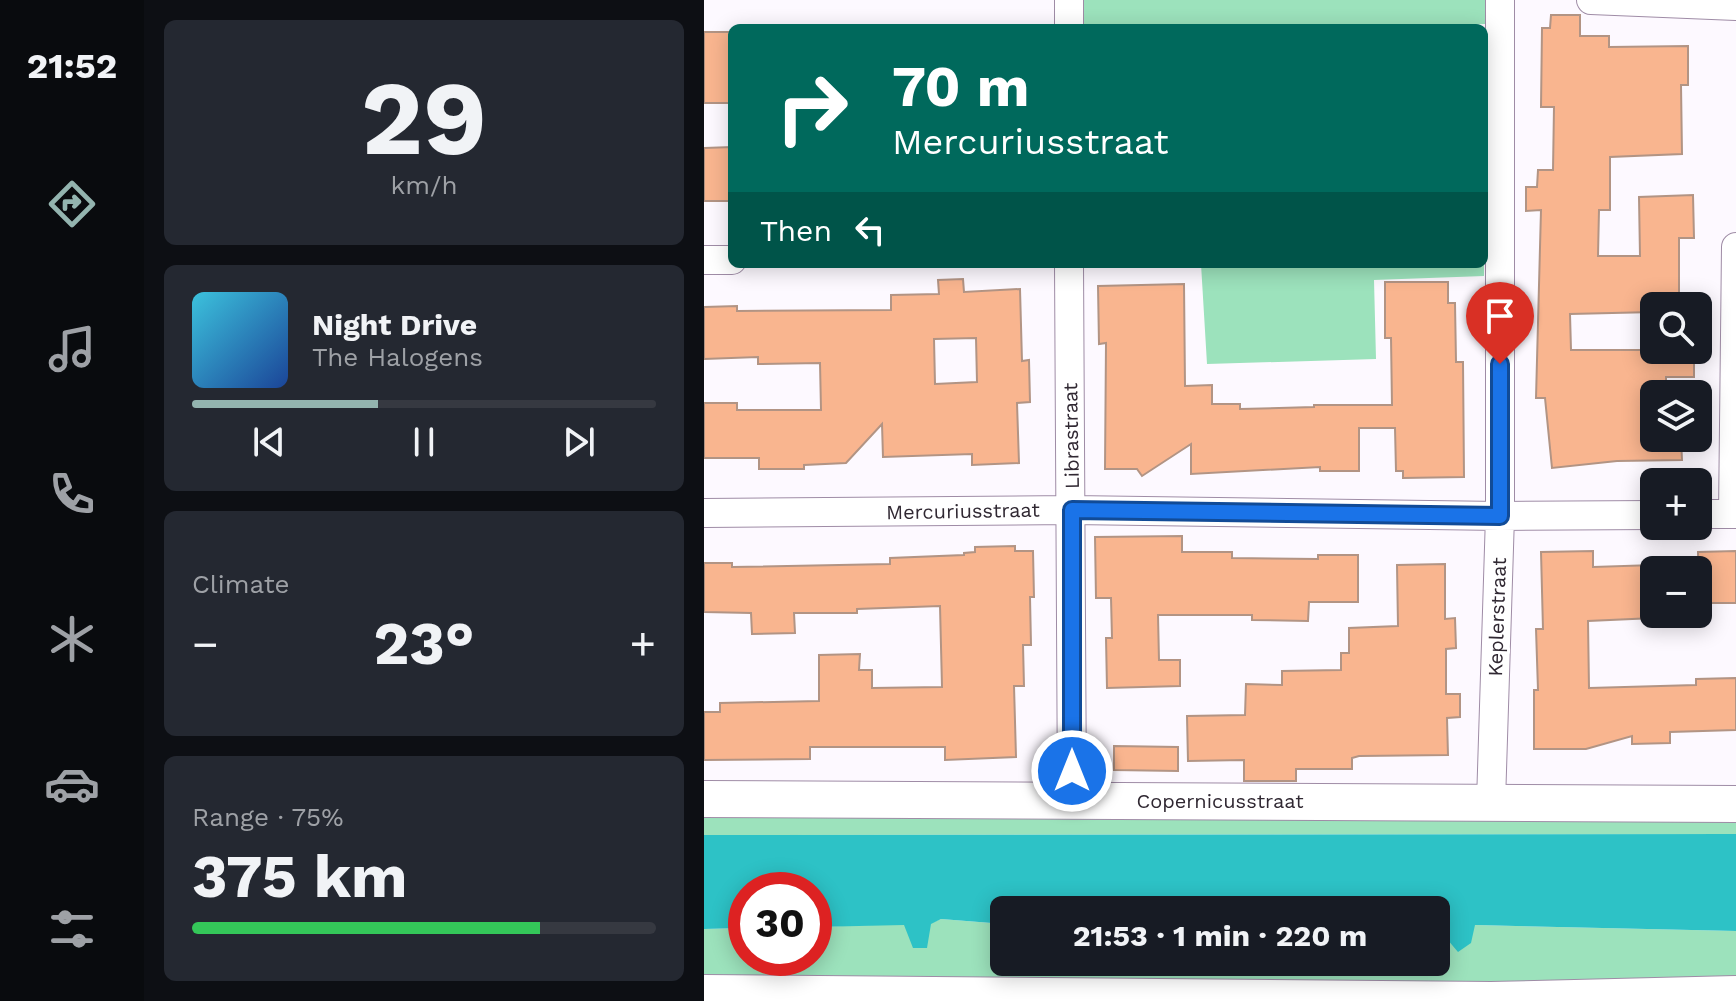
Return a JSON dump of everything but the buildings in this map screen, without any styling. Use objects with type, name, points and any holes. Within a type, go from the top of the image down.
[{"type":"street","points":[[1069,0],[1069,24]]},
{"type":"street","name":"Keplerstraat","points":[[1491,802],[1500,516],[1500,0]]},
{"type":"street","points":[[1591,0],[1736,6]]},
{"type":"street","points":[[1712,514],[1735,514],[1736,247]]},
{"type":"street","points":[[704,260],[728,260]]},
{"type":"street","name":"Librastraat","points":[[1069,268],[1072,800]]},
{"type":"street","name":"Mercuriusstraat","points":[[704,513],[1072,510],[1640,515]]},
{"type":"street","name":"Copernicusstraat","points":[[704,799],[1736,804]]},
{"type":"street","points":[[704,993],[949,999],[1491,1001],[1736,994]]},
{"type":"green space","points":[[1079,0],[1485,0],[1485,24],[1079,24]]},
{"type":"green space","points":[[1201,268],[1484,268],[1484,276],[1374,280],[1376,359],[1207,364]]},
{"type":"green space","points":[[704,814],[1736,815],[1736,834],[704,835]]},
{"type":"green space","points":[[941,919],[990,923],[990,976],[1450,976],[1450,926],[1736,931],[1736,985],[704,983],[704,929],[728,928],[728,976],[832,976],[832,926],[931,923]]},
{"type":"water","points":[[1736,834],[1736,931],[1475,925],[1471,943],[1458,952],[1450,943],[1450,896],[990,896],[990,923],[941,919],[931,924],[927,948],[913,948],[904,925],[832,927],[832,872],[728,872],[728,928],[704,929],[704,835]]},
{"type":"route","points":[[1072,771],[1072,510],[1500,516],[1500,364]]}]
